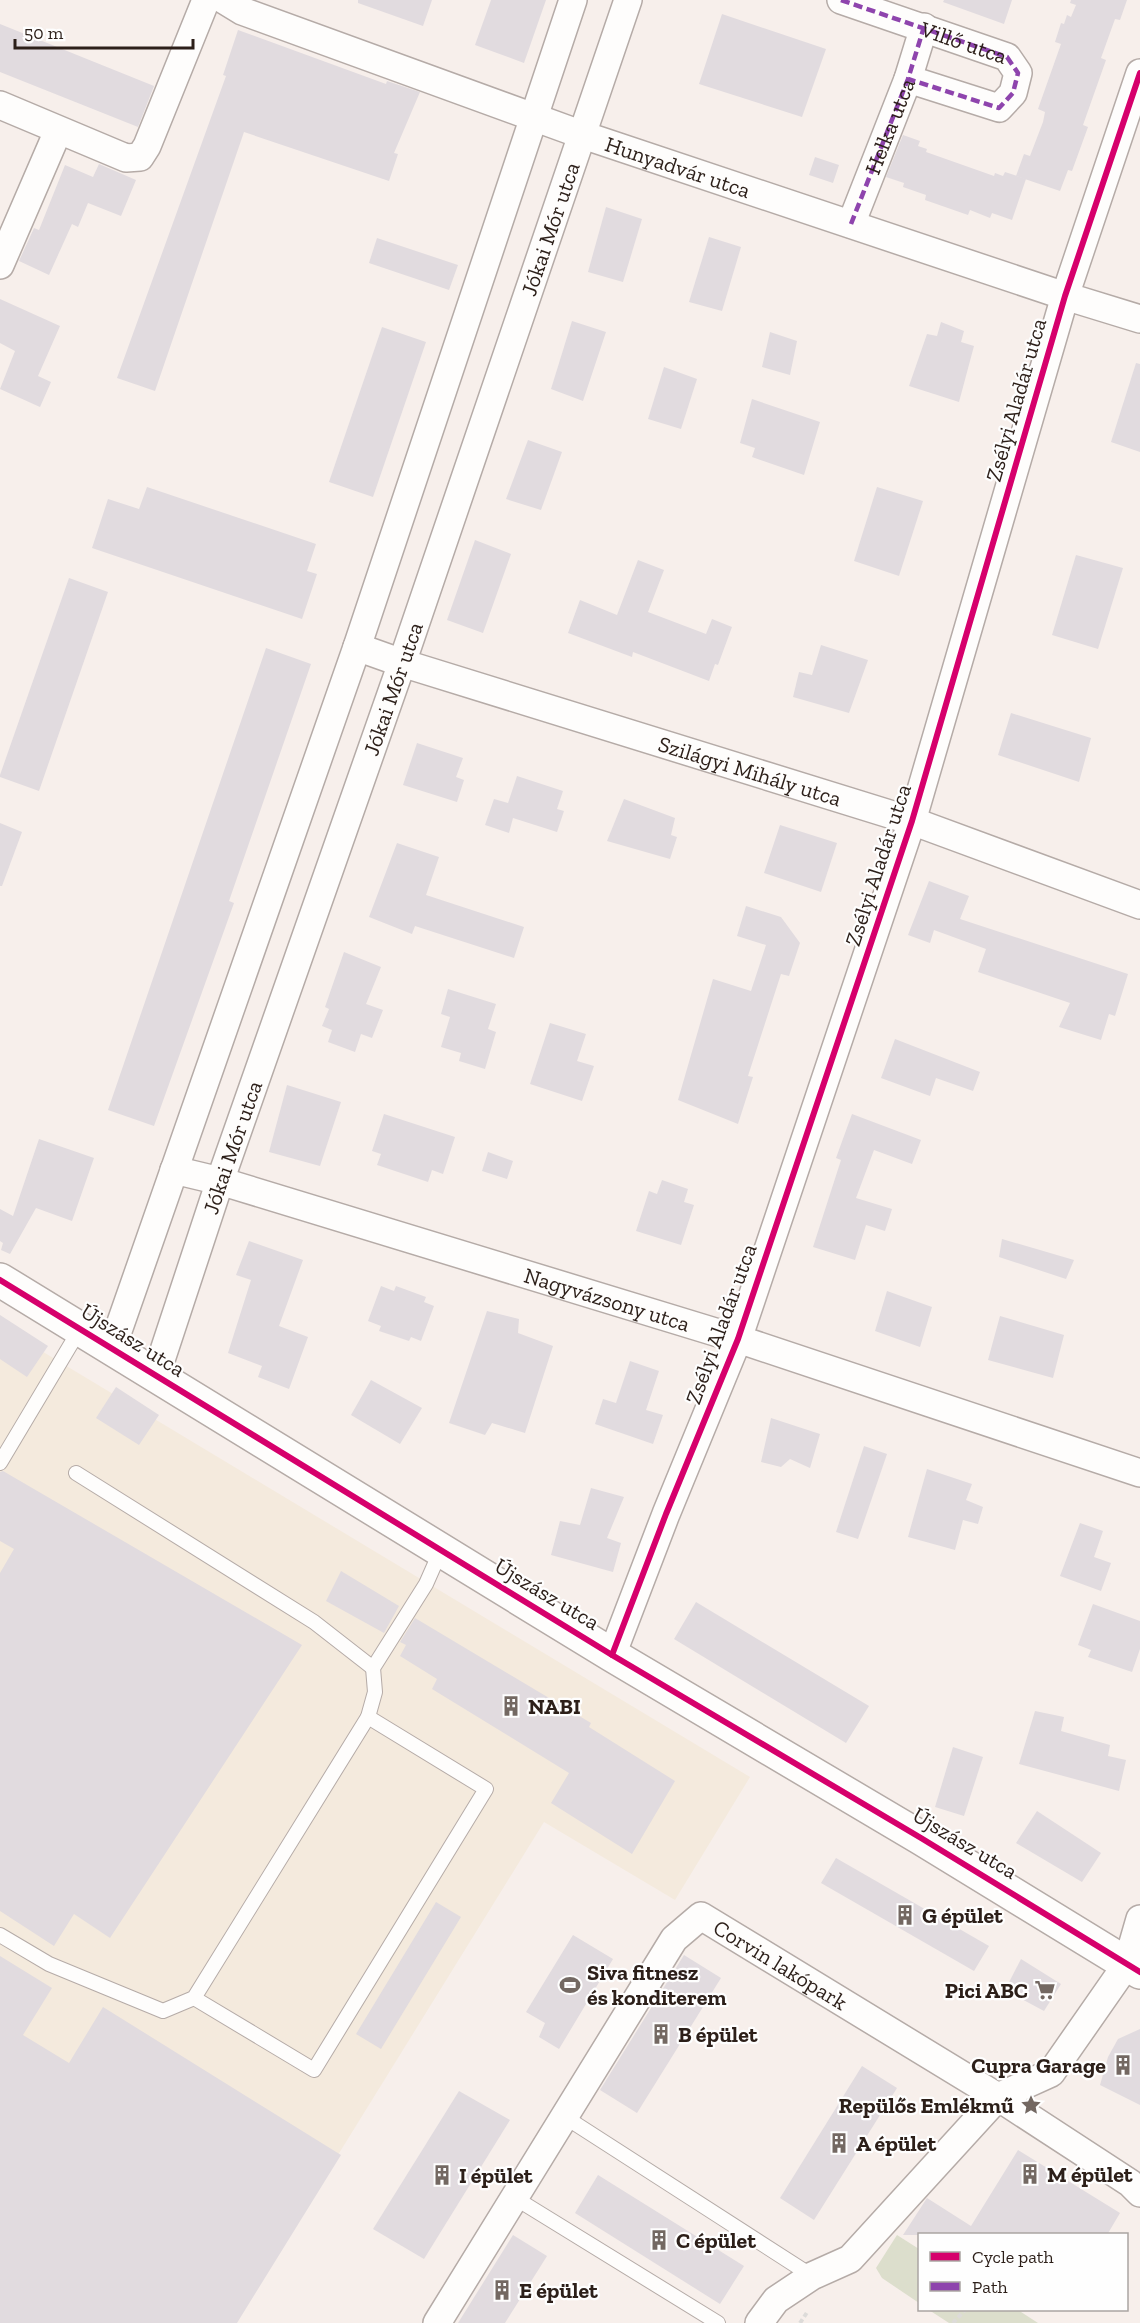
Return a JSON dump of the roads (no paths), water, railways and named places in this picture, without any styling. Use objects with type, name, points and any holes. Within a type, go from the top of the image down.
[{"type":"street","points":[[0,105],[126,158],[140,157],[147,146],[206,0]]},
{"type":"street","name":"Hunyadvár utca","points":[[224,0],[242,11],[580,134],[1140,319]]},
{"type":"street","name":"Jókai Mór utca","points":[[112,1348],[357,647],[532,116],[573,0]]},
{"type":"street","name":"Jókai Mór utca","points":[[156,1376],[220,1181],[402,663],[580,134],[628,0]]},
{"type":"street","name":"Villő utca","points":[[841,0],[1007,57],[1018,73],[1013,93],[999,108],[908,79]]},
{"type":"street","name":"Helka utca","points":[[850,224],[908,79],[924,27]]},
{"type":"street","name":"Zsélyi Aladár utca","points":[[612,1655],[666,1514],[738,1339],[912,821],[1065,296],[1140,73]]},
{"type":"street","points":[[0,265],[58,131]]},
{"type":"street","name":"Szilágyi Mihály utca","points":[[357,647],[402,663],[912,821],[1140,905]]},
{"type":"street","name":"Nagyvázsony utca","points":[[174,1170],[220,1181],[738,1339],[1140,1473]]},
{"type":"street","name":"Újszász utca","points":[[0,1280],[612,1655],[921,1838],[1133,1968]]},
{"type":"street","name":"Corvin lakópark","points":[[437,2323],[674,1938],[701,1917],[998,2097]]},
{"type":"street","points":[[759,2323],[776,2300],[812,2276],[850,2259],[998,2097],[1051,2073],[1133,1968],[1140,1919]]},
{"type":"street","points":[[998,2097],[1131,2183],[1140,2193]]},
{"type":"lane","points":[[2,1454],[80,1329]]},
{"type":"lane","points":[[76,1473],[314,1622],[374,1668]]},
{"type":"lane","points":[[0,1936],[49,1964],[163,2011],[194,1998],[368,1717],[375,1692],[374,1668],[426,1584],[441,1550]]},
{"type":"lane","points":[[194,1998],[314,2070],[486,1789],[368,1717]]},
{"type":"lane","points":[[565,2117],[812,2276]]},
{"type":"lane","points":[[515,2198],[718,2323]]},
{"type":"place","name":"NABI","points":[[511,1706]]},
{"type":"place","name":"G épület","points":[[905,1915]]},
{"type":"place","name":"Siva fitnesz és konditerem","points":[[570,1985]]},
{"type":"place","name":"Pici ABC","points":[[1045,1990]]},
{"type":"place","name":"B épület","points":[[661,2034]]},
{"type":"place","name":"Cupra Garage","points":[[1123,2065]]},
{"type":"place","name":"Repülős Emlékmű","points":[[1031,2105]]},
{"type":"place","name":"A épület","points":[[839,2143]]},
{"type":"place","name":"M épület","points":[[1030,2174]]},
{"type":"place","name":"I épület","points":[[442,2175]]},
{"type":"place","name":"C épület","points":[[659,2240]]},
{"type":"place","name":"E épület","points":[[502,2290]]}]
